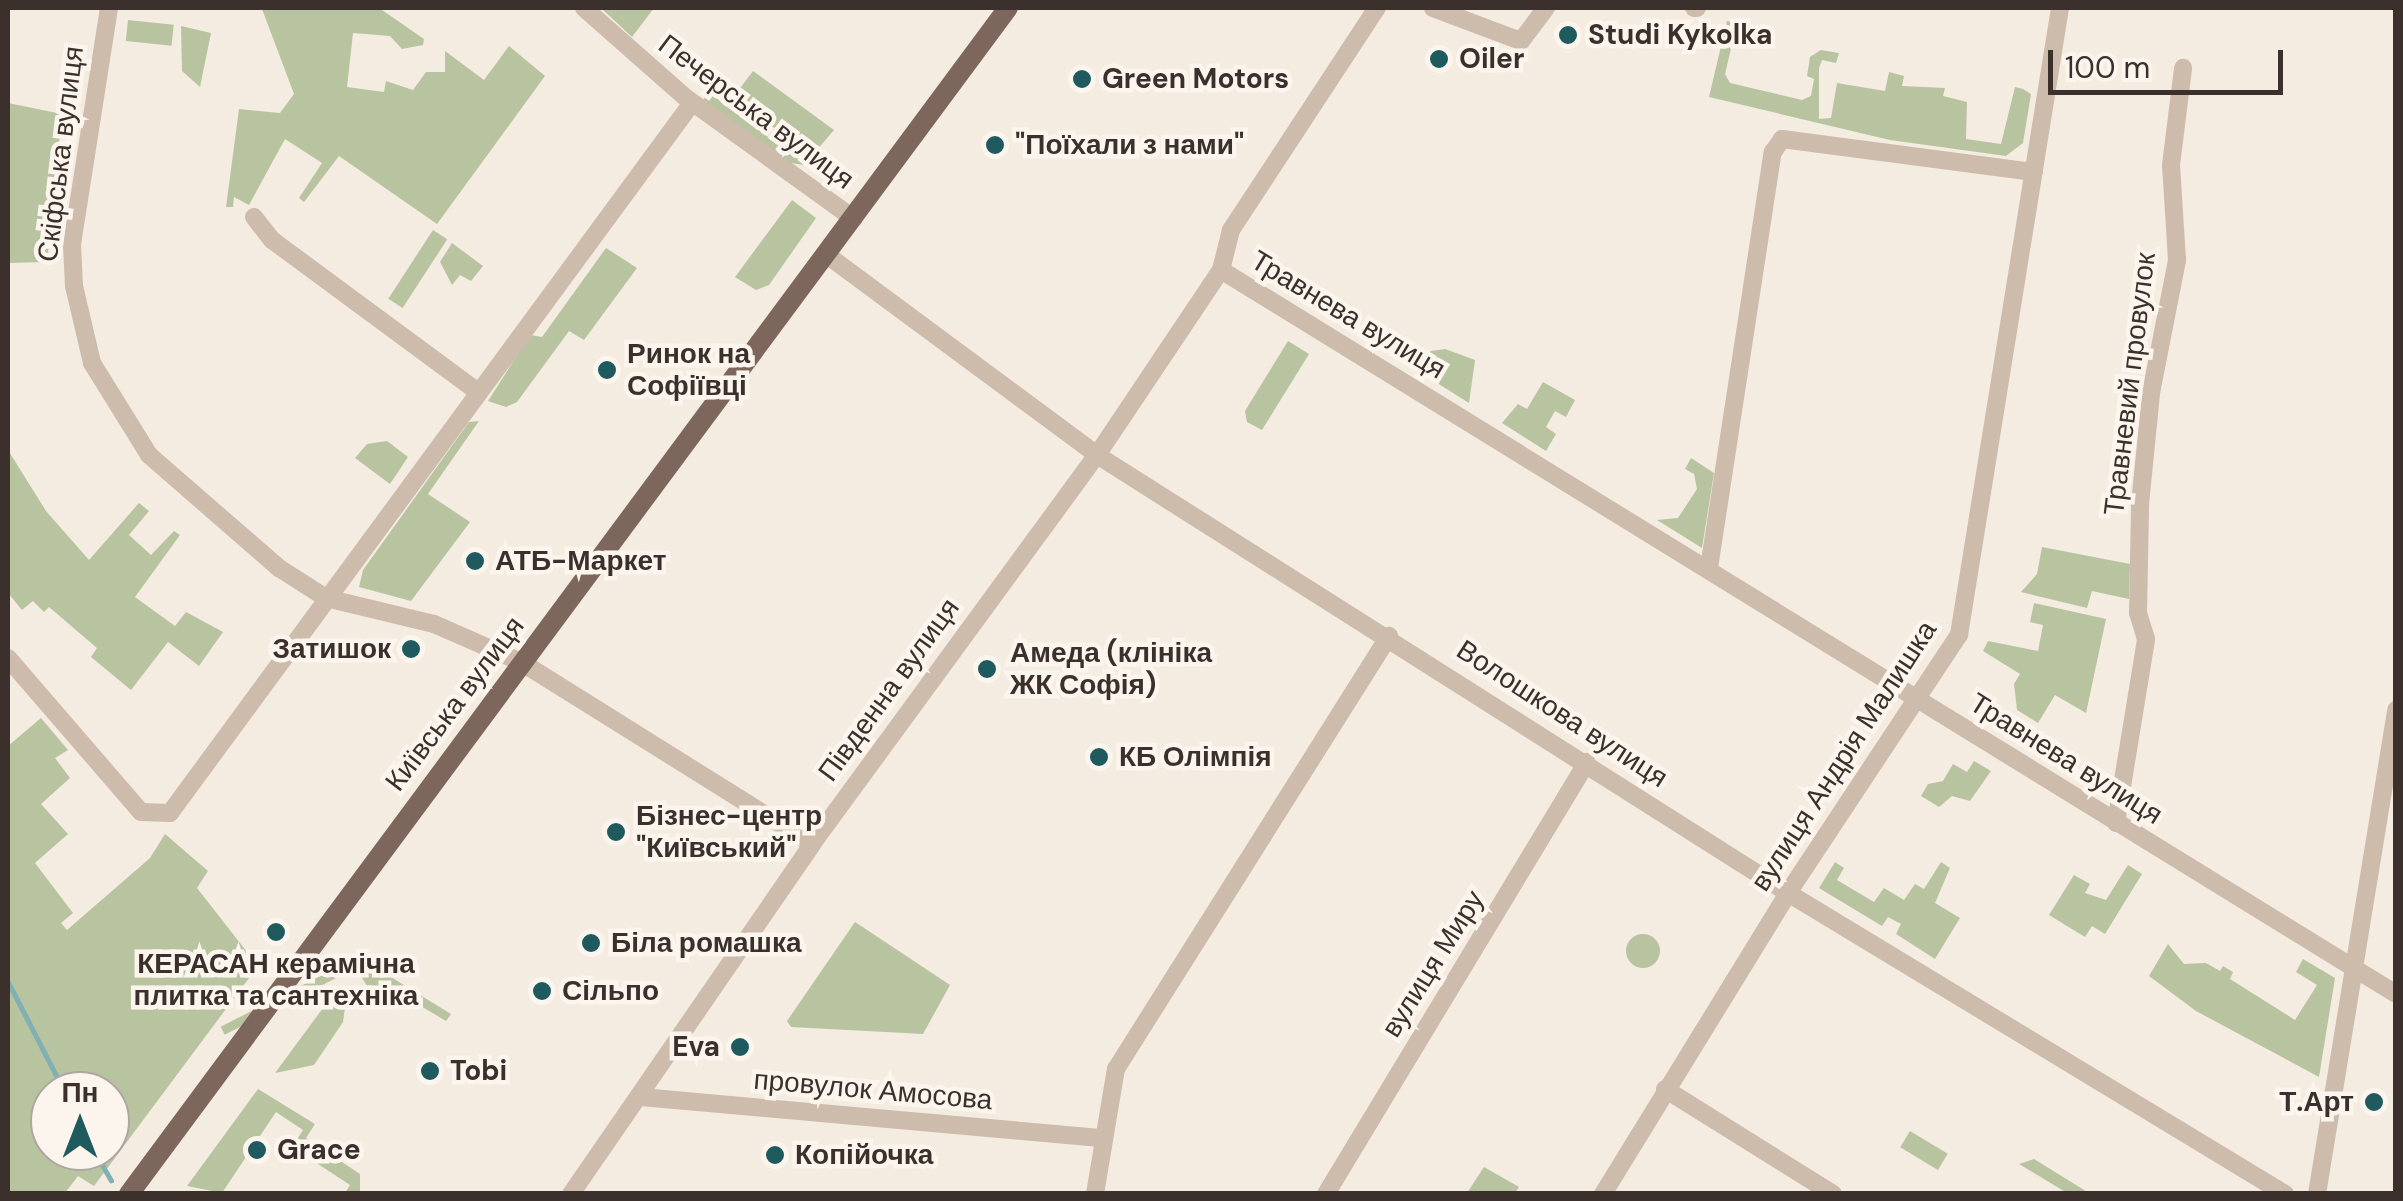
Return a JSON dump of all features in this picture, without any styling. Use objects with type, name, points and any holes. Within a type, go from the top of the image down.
[{"type":"main road","name":"Київська вулиця","points":[[129,1194],[1008,8]]},
{"type":"street","name":"Скіфська вулиця","points":[[108,8],[72,245],[77,305],[92,363],[149,455],[279,568],[326,598],[434,624],[521,662],[812,844]]},
{"type":"street","name":"Печерська вулиця","points":[[584,8],[692,102],[854,219]]},
{"type":"street","name":"Травнева вулиця","points":[[1377,8],[1231,230],[1221,270],[2396,994]]},
{"type":"street","points":[[1432,8],[1521,42],[1546,8]]},
{"type":"street","name":"вулиця Андрія Малишка","points":[[1604,1194],[1664,1089],[1788,892],[1920,700],[1959,635],[2060,8]]},
{"type":"street","name":"Травневий провулок","points":[[2116,822],[2146,639],[2138,612],[2140,504],[2152,393],[2177,260],[2170,179],[2184,68]]},
{"type":"street","points":[[8,658],[141,812],[156,817],[170,813],[692,102]]},
{"type":"street","points":[[1709,568],[1773,152],[1782,140],[2034,172]]},
{"type":"street","points":[[254,217],[272,240],[478,392]]},
{"type":"street","name":"Волошкова вулиця","points":[[827,255],[1097,455],[1389,636],[1788,892],[2285,1194]]},
{"type":"street","name":"Південна вулиця","points":[[571,1194],[812,844],[1097,455],[1221,270]]},
{"type":"street","points":[[1096,1194],[1108,1090],[1132,1039],[1389,636]]},
{"type":"street","points":[[2316,1194],[2350,968],[2396,709]]},
{"type":"street","name":"вулиця Миру","points":[[1326,1194],[1587,762]]},
{"type":"street","points":[[1664,1089],[1833,1194]]},
{"type":"street","name":"провулок Амосова","points":[[641,1097],[1100,1138]]},
{"type":"green space","points":[[379,8],[424,39],[423,45],[402,49],[390,36],[353,33],[347,87],[384,92],[386,81],[413,90],[426,72],[445,72],[445,51],[484,80],[509,46],[545,76],[437,224],[339,156],[304,202],[299,198],[322,163],[285,139],[249,205],[234,197],[233,207],[226,207],[239,109],[280,113],[294,94],[262,9]]},
{"type":"green space","points":[[601,8],[654,8],[632,37]]},
{"type":"green space","points":[[128,20],[174,25],[172,46],[126,41]]},
{"type":"green space","points":[[1727,21],[1737,23],[1725,74],[1730,83],[1802,100],[1811,96],[1814,79],[1807,76],[1810,57],[1821,50],[1839,53],[1836,63],[1822,60],[1819,68],[1819,119],[1831,118],[1837,83],[1885,91],[1889,72],[1904,76],[1902,86],[1945,88],[1943,96],[1967,102],[1966,139],[2001,144],[2015,87],[2031,94],[2023,143],[2006,156],[1890,140],[1709,97]]},
{"type":"green space","points":[[181,26],[211,33],[200,87],[182,71]]},
{"type":"green space","points":[[753,71],[834,130],[804,165],[784,162],[704,103],[705,87],[726,107]]},
{"type":"green space","points":[[8,103],[62,114],[47,262],[8,263]]},
{"type":"green space","points":[[792,200],[816,218],[769,285],[756,290],[735,277]]},
{"type":"green space","points":[[433,230],[447,239],[403,308],[388,299]]},
{"type":"green space","points":[[452,243],[483,266],[471,281],[460,275],[452,285],[440,262]]},
{"type":"green space","points":[[606,248],[637,268],[584,340],[569,331],[517,402],[506,407],[488,401],[530,335],[542,337]]},
{"type":"green space","points":[[1288,341],[1309,354],[1262,430],[1247,422],[1245,411]]},
{"type":"green space","points":[[1445,349],[1475,360],[1469,403],[1415,369],[1431,351]]},
{"type":"green space","points":[[1543,382],[1575,400],[1566,417],[1555,411],[1546,427],[1556,434],[1546,451],[1502,423],[1518,404],[1527,409]]},
{"type":"green space","points":[[479,421],[428,494],[470,522],[411,601],[359,587],[363,570],[469,422]]},
{"type":"green space","points":[[387,441],[408,457],[390,484],[355,458],[367,444]]},
{"type":"green space","points":[[8,450],[46,511],[89,560],[139,503],[149,511],[129,535],[151,555],[174,531],[180,535],[135,597],[175,626],[186,612],[223,632],[199,666],[168,642],[131,690],[91,657],[97,648],[49,607],[44,612],[33,601],[22,610],[8,593]]},
{"type":"green space","points":[[1691,458],[1714,473],[1702,548],[1657,520],[1678,518],[1697,489],[1694,474],[1685,469]]},
{"type":"green space","points":[[2042,547],[2130,564],[2129,599],[2092,591],[2087,608],[2021,592],[2037,574]]},
{"type":"green space","points":[[2034,603],[2106,619],[2086,713],[2055,695],[2038,723],[2017,710],[2014,684],[2020,674],[1983,651],[1988,641],[2038,651],[2043,625],[2030,622]]},
{"type":"green space","points":[[41,718],[68,750],[55,758],[70,778],[41,804],[68,834],[35,863],[73,913],[61,923],[67,930],[150,858],[165,834],[208,871],[197,888],[258,966],[130,1138],[130,1071],[30,1071],[30,1171],[105,1171],[94,1186],[78,1176],[65,1193],[8,1193],[8,746]]},
{"type":"green space","points":[[1974,761],[1991,771],[1970,801],[1952,796],[1939,807],[1921,796],[1928,784],[1943,781],[1953,764],[1967,772]]},
{"type":"green space","points":[[1835,862],[1844,868],[1837,880],[1874,902],[1884,888],[1904,900],[1915,884],[1924,889],[1941,862],[1950,868],[1935,903],[1960,918],[1935,959],[1896,934],[1901,924],[1888,917],[1882,926],[1819,888]]},
{"type":"green space","points":[[2128,865],[2142,874],[2105,934],[2092,926],[2085,937],[2049,915],[2074,875],[2090,884],[2085,893],[2106,900]]},
{"type":"green space","points":[[855,922],[950,985],[923,1034],[791,1027],[787,1021]]},
{"type":"green space","points":[[1643,934],[1655,939],[1660,951],[1655,963],[1643,968],[1631,963],[1626,951],[1631,939]]},
{"type":"green space","points":[[2168,944],[2184,964],[2206,963],[2220,971],[2223,966],[2233,972],[2230,979],[2295,1020],[2317,985],[2296,972],[2303,959],[2335,978],[2319,1077],[2196,1011],[2149,976]]},
{"type":"green space","points":[[360,958],[451,1014],[446,1021],[404,996],[393,1009],[374,997],[354,965]]},
{"type":"green space","points":[[332,970],[336,978],[225,1035],[221,1027]]},
{"type":"green space","points":[[340,985],[346,1000],[343,1022],[314,1065],[275,1073]]},
{"type":"green space","points":[[258,1089],[315,1124],[306,1138],[360,1174],[360,1193],[345,1193],[350,1185],[292,1147],[303,1130],[276,1112],[222,1193],[187,1186]]},
{"type":"green space","points":[[1910,1131],[1948,1154],[1938,1170],[1900,1147]]},
{"type":"green space","points":[[2034,1159],[2089,1193],[2067,1193],[2019,1164]]},
{"type":"green space","points":[[1484,1167],[1519,1187],[1515,1193],[1467,1193]]},
{"type":"waterway","points":[[8,982],[54,1071]]},
{"type":"waterway","points":[[105,1171],[111,1181]]},
{"type":"place","name":"Studi Kykolka","points":[[1568,35]]},
{"type":"place","name":"Oiler","points":[[1439,59]]},
{"type":"place","name":"Green Motors","points":[[1082,79]]},
{"type":"place","name":"\"Поїхали з нами\"","points":[[995,145]]},
{"type":"place","name":"Ринок на Софіївці","points":[[607,370]]},
{"type":"place","name":"АТБ-Маркет","points":[[475,561]]},
{"type":"place","name":"Затишок","points":[[411,649]]},
{"type":"place","name":"Амеда (клініка ЖК Софія)","points":[[987,669]]},
{"type":"place","name":"КБ Олімпія","points":[[1099,757]]},
{"type":"place","name":"Бізнес-центр \"Київський\"","points":[[616,832]]},
{"type":"place","name":"КЕРАСАН керамічна плитка та сантехніка","points":[[276,932]]},
{"type":"place","name":"Біла ромашка","points":[[591,943]]},
{"type":"place","name":"Сільпо","points":[[542,991]]},
{"type":"place","name":"Eva","points":[[740,1047]]},
{"type":"place","name":"Tobi","points":[[430,1071]]},
{"type":"place","name":"Т.Арт","points":[[2374,1102]]},
{"type":"place","name":"Grace","points":[[257,1150]]},
{"type":"place","name":"Копійочка","points":[[775,1155]]}]
